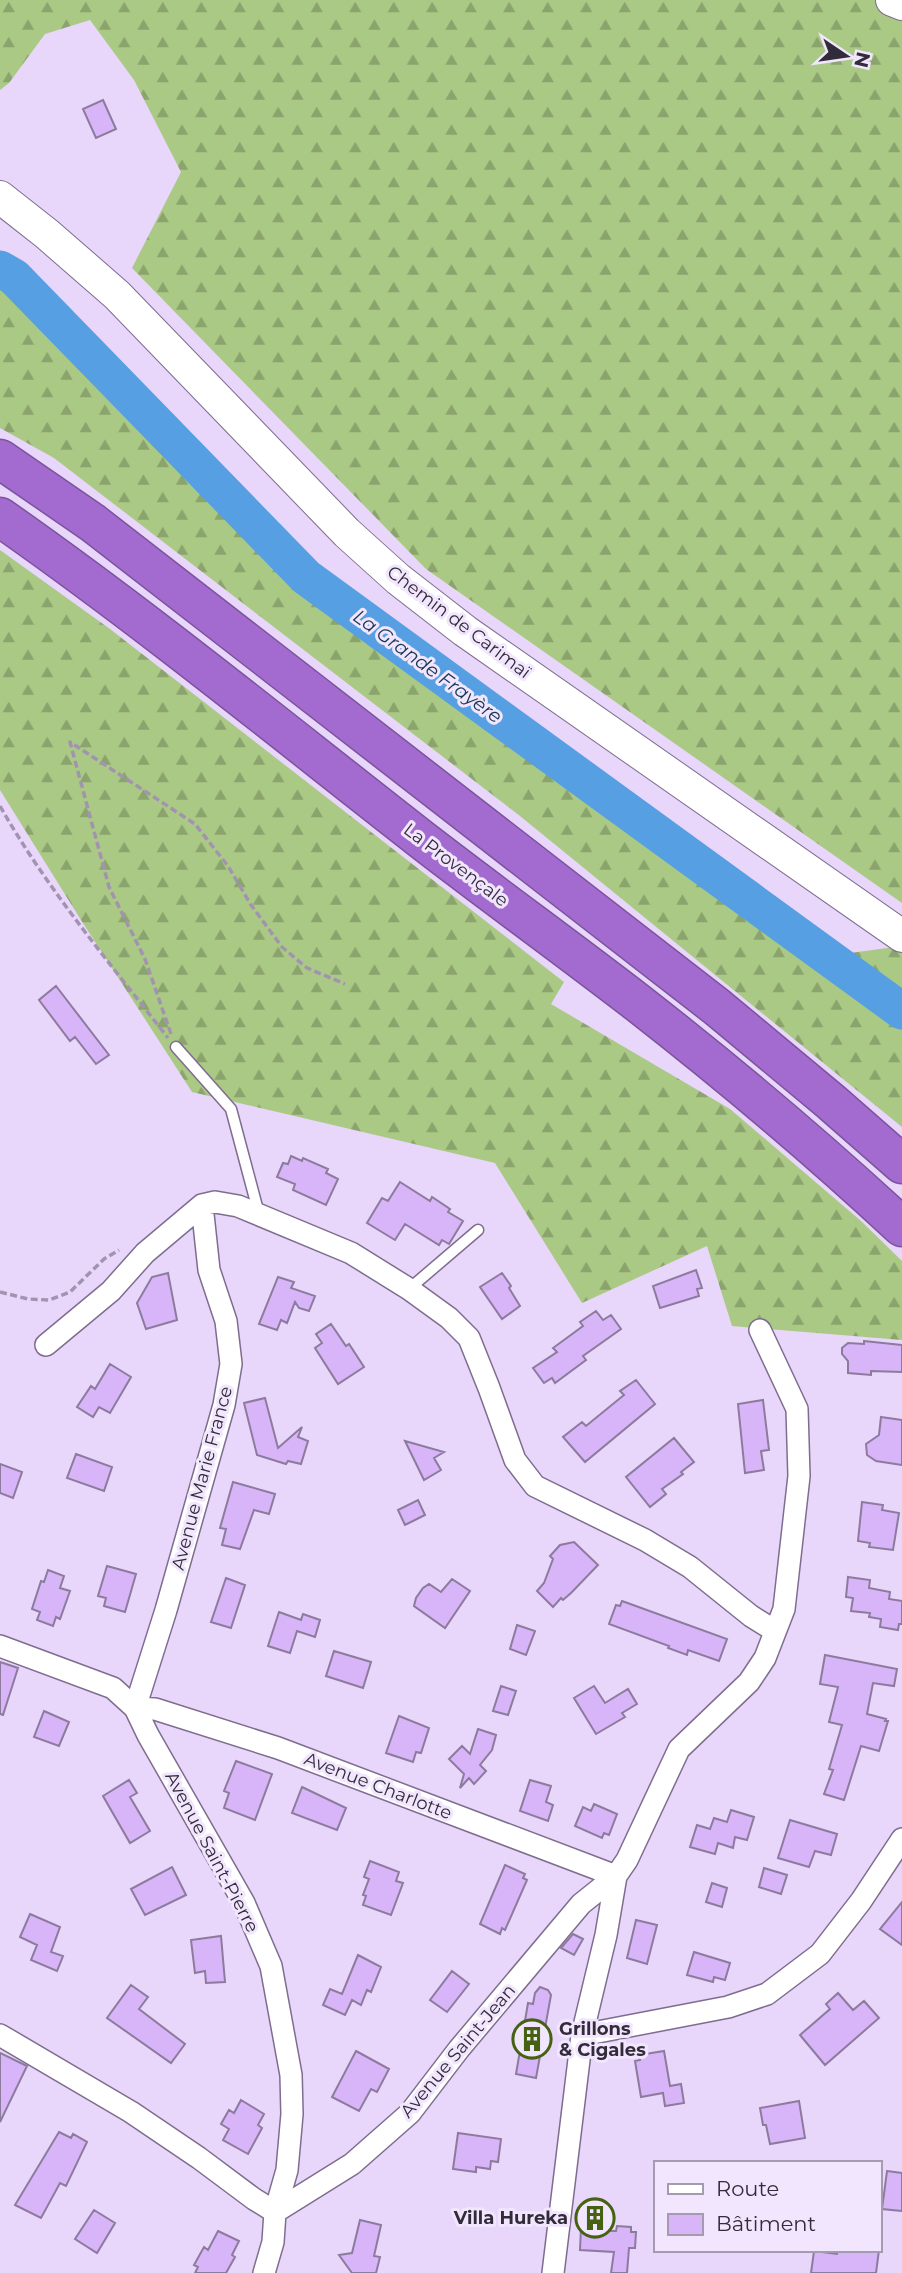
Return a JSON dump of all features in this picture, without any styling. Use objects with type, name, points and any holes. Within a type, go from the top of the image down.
[{"type":"highway","points":[[0,459],[93,523],[717,1007],[902,1164]]},
{"type":"highway","name":"La Provençale","points":[[0,517],[200,664],[427,844],[639,1004],[828,1158],[902,1227]]},
{"type":"street","points":[[892,0],[902,4]]},
{"type":"street","name":"Chemin de Carimaï","points":[[0,197],[58,242],[117,295],[313,500],[398,579],[465,631],[902,936]]},
{"type":"street","points":[[46,1345],[111,1291],[145,1253],[202,1205],[215,1202],[238,1206],[259,1214],[351,1253],[449,1318],[469,1338],[515,1460],[536,1486],[645,1540],[690,1567],[751,1616],[775,1631]]},
{"type":"street","name":"Avenue Marie France","points":[[135,1708],[224,1405],[231,1364],[226,1321],[209,1270],[202,1205]]},
{"type":"street","points":[[553,2273],[582,2035],[606,1935],[616,1876],[627,1860],[679,1749],[749,1682],[765,1658],[784,1609],[799,1476],[797,1409],[760,1331]]},
{"type":"street","name":"Avenue Saint-Pierre","points":[[0,1646],[113,1688],[135,1708],[244,1903],[271,1966],[291,2075],[292,2115],[287,2170],[275,2212],[273,2242],[264,2273]]},
{"type":"street","name":"Avenue Charlotte","points":[[135,1708],[155,1709],[278,1748],[616,1876]]},
{"type":"street","points":[[582,2035],[728,2007],[767,1994],[820,1954],[902,1839]]},
{"type":"street","name":"Avenue Saint-Jean","points":[[275,2212],[352,2164],[410,2113],[459,2049],[581,1904],[616,1876]]},
{"type":"street","points":[[0,2035],[131,2112],[275,2212]]},
{"type":"lane","points":[[176,1047],[231,1109],[259,1214]]},
{"type":"lane","points":[[409,1289],[478,1230]]},
{"type":"path","points":[[176,1047],[145,959],[109,887],[70,742],[195,824],[228,866],[251,905],[282,947],[307,968],[345,984]]},
{"type":"path","points":[[0,806],[26,852],[68,910],[176,1047]]},
{"type":"path","points":[[0,1292],[28,1299],[49,1300],[70,1292],[104,1259],[122,1248],[145,1253]]},
{"type":"green space","points":[[0,0],[902,0],[902,903],[426,569],[132,268],[181,172],[134,80],[90,20],[45,34],[9,83],[0,90]]},
{"type":"green space","points":[[0,286],[25,302],[334,612],[813,958],[902,946],[902,1127],[520,816],[54,458],[0,428]]},
{"type":"green space","points":[[0,550],[110,629],[564,982],[551,1004],[730,1109],[861,1221],[902,1261],[902,1340],[732,1326],[707,1246],[582,1303],[495,1163],[192,1092],[0,790]]},
{"type":"building","points":[[103,100],[116,129],[96,138],[83,109]]},
{"type":"building","points":[[56,986],[109,1055],[96,1064],[75,1037],[70,1041],[39,1000]]},
{"type":"building","points":[[291,1156],[328,1169],[326,1173],[338,1179],[326,1205],[293,1190],[295,1184],[277,1177],[283,1163],[288,1164]]},
{"type":"building","points":[[400,1182],[430,1201],[432,1197],[463,1221],[449,1244],[442,1240],[439,1245],[405,1224],[395,1240],[367,1223],[382,1198],[388,1201]]},
{"type":"building","points":[[696,1270],[702,1288],[697,1289],[699,1296],[660,1308],[653,1286]]},
{"type":"building","points":[[168,1273],[177,1320],[146,1329],[137,1303],[152,1277]]},
{"type":"building","points":[[502,1273],[520,1306],[502,1319],[480,1287]]},
{"type":"building","points":[[278,1277],[294,1282],[291,1288],[315,1296],[309,1311],[299,1308],[295,1302],[287,1323],[281,1320],[277,1330],[259,1324]]},
{"type":"building","points":[[596,1311],[603,1320],[611,1315],[621,1329],[583,1356],[586,1360],[555,1383],[552,1378],[544,1383],[533,1368],[557,1352],[553,1348],[583,1326],[580,1322]]},
{"type":"building","points":[[331,1324],[346,1346],[349,1344],[364,1367],[338,1384],[315,1348],[322,1343],[316,1334]]},
{"type":"building","points":[[864,1341],[902,1345],[902,1372],[871,1371],[871,1375],[848,1373],[848,1361],[842,1354],[842,1348],[848,1343],[864,1344]]},
{"type":"building","points":[[110,1364],[131,1377],[110,1413],[99,1407],[93,1417],[77,1407],[91,1386],[95,1389]]},
{"type":"building","points":[[636,1380],[655,1404],[585,1462],[563,1437],[582,1422],[586,1426],[624,1395],[620,1391]]},
{"type":"building","points":[[265,1398],[278,1448],[302,1427],[298,1437],[308,1441],[301,1464],[288,1461],[286,1464],[257,1455],[244,1403]]},
{"type":"building","points":[[763,1400],[769,1450],[761,1451],[764,1470],[745,1473],[738,1404]]},
{"type":"building","points":[[881,1417],[902,1420],[902,1465],[876,1461],[867,1455],[866,1444],[879,1435]]},
{"type":"building","points":[[674,1438],[694,1462],[662,1489],[666,1494],[650,1507],[626,1477]]},
{"type":"building","points":[[405,1441],[444,1452],[434,1458],[441,1470],[424,1480]]},
{"type":"building","points":[[76,1454],[112,1467],[104,1491],[67,1478]]},
{"type":"building","points":[[0,1464],[22,1472],[13,1498],[0,1493]]},
{"type":"building","points":[[233,1482],[275,1494],[269,1514],[254,1510],[240,1549],[222,1545],[226,1529],[220,1528]]},
{"type":"building","points":[[418,1500],[425,1515],[405,1525],[398,1510]]},
{"type":"building","points":[[862,1502],[883,1505],[882,1510],[899,1513],[893,1550],[869,1547],[870,1543],[858,1541]]},
{"type":"building","points":[[574,1542],[598,1565],[553,1607],[537,1591],[544,1583],[553,1559],[550,1556],[560,1545]]},
{"type":"building","points":[[107,1566],[136,1574],[125,1612],[104,1606],[106,1598],[98,1596]]},
{"type":"building","points":[[48,1570],[64,1576],[60,1588],[70,1591],[60,1619],[56,1617],[53,1626],[37,1620],[40,1612],[32,1609],[41,1581],[44,1582]]},
{"type":"building","points":[[848,1577],[870,1580],[869,1588],[890,1592],[889,1599],[902,1601],[902,1624],[899,1624],[898,1630],[880,1627],[881,1619],[869,1617],[870,1613],[851,1611],[853,1598],[846,1597]]},
{"type":"building","points":[[226,1578],[245,1585],[231,1628],[211,1622]]},
{"type":"building","points":[[452,1579],[470,1591],[445,1628],[414,1606],[423,1588],[429,1584],[441,1592]]},
{"type":"building","points":[[622,1601],[727,1639],[719,1661],[688,1650],[687,1655],[609,1624],[616,1605],[620,1606]]},
{"type":"building","points":[[279,1612],[301,1620],[303,1614],[320,1620],[315,1637],[297,1631],[290,1653],[268,1646]]},
{"type":"building","points":[[517,1625],[535,1631],[526,1655],[510,1649]]},
{"type":"building","points":[[334,1651],[371,1662],[363,1688],[326,1676]]},
{"type":"building","points":[[825,1655],[897,1669],[894,1686],[873,1683],[867,1714],[888,1721],[879,1751],[861,1746],[844,1800],[824,1794],[833,1770],[829,1769],[842,1725],[829,1722],[838,1687],[820,1684]]},
{"type":"building","points":[[0,1662],[18,1668],[3,1715],[0,1714]]},
{"type":"building","points":[[501,1686],[516,1691],[508,1715],[493,1711]]},
{"type":"building","points":[[594,1686],[605,1703],[628,1689],[637,1704],[622,1713],[625,1717],[596,1734],[574,1698]]},
{"type":"building","points":[[44,1711],[69,1722],[59,1746],[34,1737]]},
{"type":"building","points":[[399,1716],[429,1728],[421,1753],[416,1752],[413,1762],[386,1753]]},
{"type":"building","points":[[478,1729],[496,1735],[492,1750],[480,1765],[486,1771],[474,1784],[469,1778],[460,1788],[464,1774],[449,1759],[462,1746],[470,1754]]},
{"type":"building","points":[[236,1761],[272,1774],[255,1820],[224,1808],[229,1793],[224,1791]]},
{"type":"building","points":[[129,1780],[137,1793],[130,1797],[150,1831],[130,1843],[103,1796]]},
{"type":"building","points":[[530,1780],[551,1786],[546,1802],[553,1805],[548,1821],[520,1811]]},
{"type":"building","points":[[302,1787],[346,1808],[337,1830],[292,1813]]},
{"type":"building","points":[[594,1804],[617,1814],[609,1835],[604,1833],[602,1838],[575,1826],[583,1807],[591,1811]]},
{"type":"building","points":[[731,1810],[754,1817],[747,1840],[735,1837],[733,1848],[718,1843],[715,1854],[690,1847],[697,1825],[710,1829],[714,1818],[727,1822]]},
{"type":"building","points":[[790,1820],[837,1834],[831,1855],[815,1851],[809,1867],[778,1858]]},
{"type":"building","points":[[370,1861],[399,1872],[396,1881],[403,1883],[391,1915],[363,1905],[366,1896],[363,1895],[369,1879],[364,1877]]},
{"type":"building","points":[[505,1865],[525,1874],[523,1878],[527,1880],[505,1930],[502,1928],[500,1934],[480,1924]]},
{"type":"building","points":[[172,1867],[186,1895],[145,1915],[131,1889]]},
{"type":"building","points":[[764,1868],[787,1875],[781,1894],[759,1887]]},
{"type":"building","points":[[712,1883],[727,1888],[722,1907],[706,1902]]},
{"type":"building","points":[[902,1902],[902,1945],[880,1929]]},
{"type":"building","points":[[30,1914],[60,1927],[51,1952],[63,1956],[57,1971],[31,1960],[37,1945],[20,1937]]},
{"type":"building","points":[[636,1920],[657,1925],[647,1964],[627,1958]]},
{"type":"building","points":[[573,1934],[583,1939],[574,1955],[561,1948]]},
{"type":"building","points":[[221,1936],[225,1982],[206,1983],[205,1971],[195,1973],[191,1940]]},
{"type":"building","points":[[694,1952],[730,1963],[725,1980],[714,1977],[713,1982],[687,1975]]},
{"type":"building","points":[[358,1955],[381,1967],[371,1992],[367,1990],[361,2005],[352,2000],[345,2015],[323,2005],[330,1989],[342,1994]]},
{"type":"building","points":[[452,1971],[469,1984],[447,2012],[430,2000]]},
{"type":"building","points":[[131,1985],[148,1997],[139,2009],[185,2044],[171,2063],[107,2018]]},
{"type":"building","name":"Grillons & Cigales","points":[[540,1987],[548,1990],[551,1995],[536,2078],[516,2074],[528,2003],[533,2004],[535,1993]]},
{"type":"building","points":[[838,1993],[853,2010],[864,2001],[879,2018],[825,2065],[800,2035],[830,2009],[826,2004]]},
{"type":"building","points":[[356,2051],[389,2069],[377,2092],[371,2089],[359,2111],[332,2097]]},
{"type":"building","points":[[664,2051],[670,2086],[681,2084],[684,2103],[665,2106],[663,2093],[641,2097],[635,2061],[640,2060],[639,2055]]},
{"type":"building","points":[[0,2053],[27,2066],[0,2122]]},
{"type":"building","points":[[241,2100],[264,2114],[258,2125],[262,2128],[248,2154],[223,2140],[229,2129],[221,2124],[229,2110],[234,2113]]},
{"type":"building","points":[[799,2101],[805,2138],[770,2144],[760,2108]]},
{"type":"building","points":[[59,2132],[71,2138],[73,2134],[87,2142],[66,2186],[60,2183],[41,2218],[15,2205]]},
{"type":"building","points":[[458,2133],[501,2139],[498,2162],[491,2161],[490,2169],[476,2167],[476,2172],[453,2169]]},
{"type":"building","points":[[887,2171],[902,2173],[902,2211],[882,2209]]},
{"type":"building","name":"Villa Hureka","points":[[582,2204],[609,2206],[608,2231],[616,2231],[617,2226],[631,2227],[631,2232],[636,2232],[635,2248],[629,2248],[627,2273],[611,2273],[614,2252],[580,2250]]},
{"type":"building","points":[[94,2210],[115,2223],[97,2253],[75,2239]]},
{"type":"building","points":[[360,2220],[381,2225],[374,2256],[380,2257],[376,2273],[352,2273],[339,2255],[352,2253]]},
{"type":"building","points":[[218,2231],[239,2241],[232,2255],[235,2257],[226,2273],[195,2273],[198,2267],[194,2265],[204,2247],[208,2250]]},
{"type":"building","points":[[814,2252],[879,2252],[876,2273],[811,2273]]},
{"type":"waterway","name":"La Grande Frayère","points":[[0,269],[14,277],[306,577],[902,1011]]},
{"type":"place","name":"Grillons & Cigales","points":[[532,2039]]},
{"type":"place","name":"Villa Hureka","points":[[595,2218]]}]
